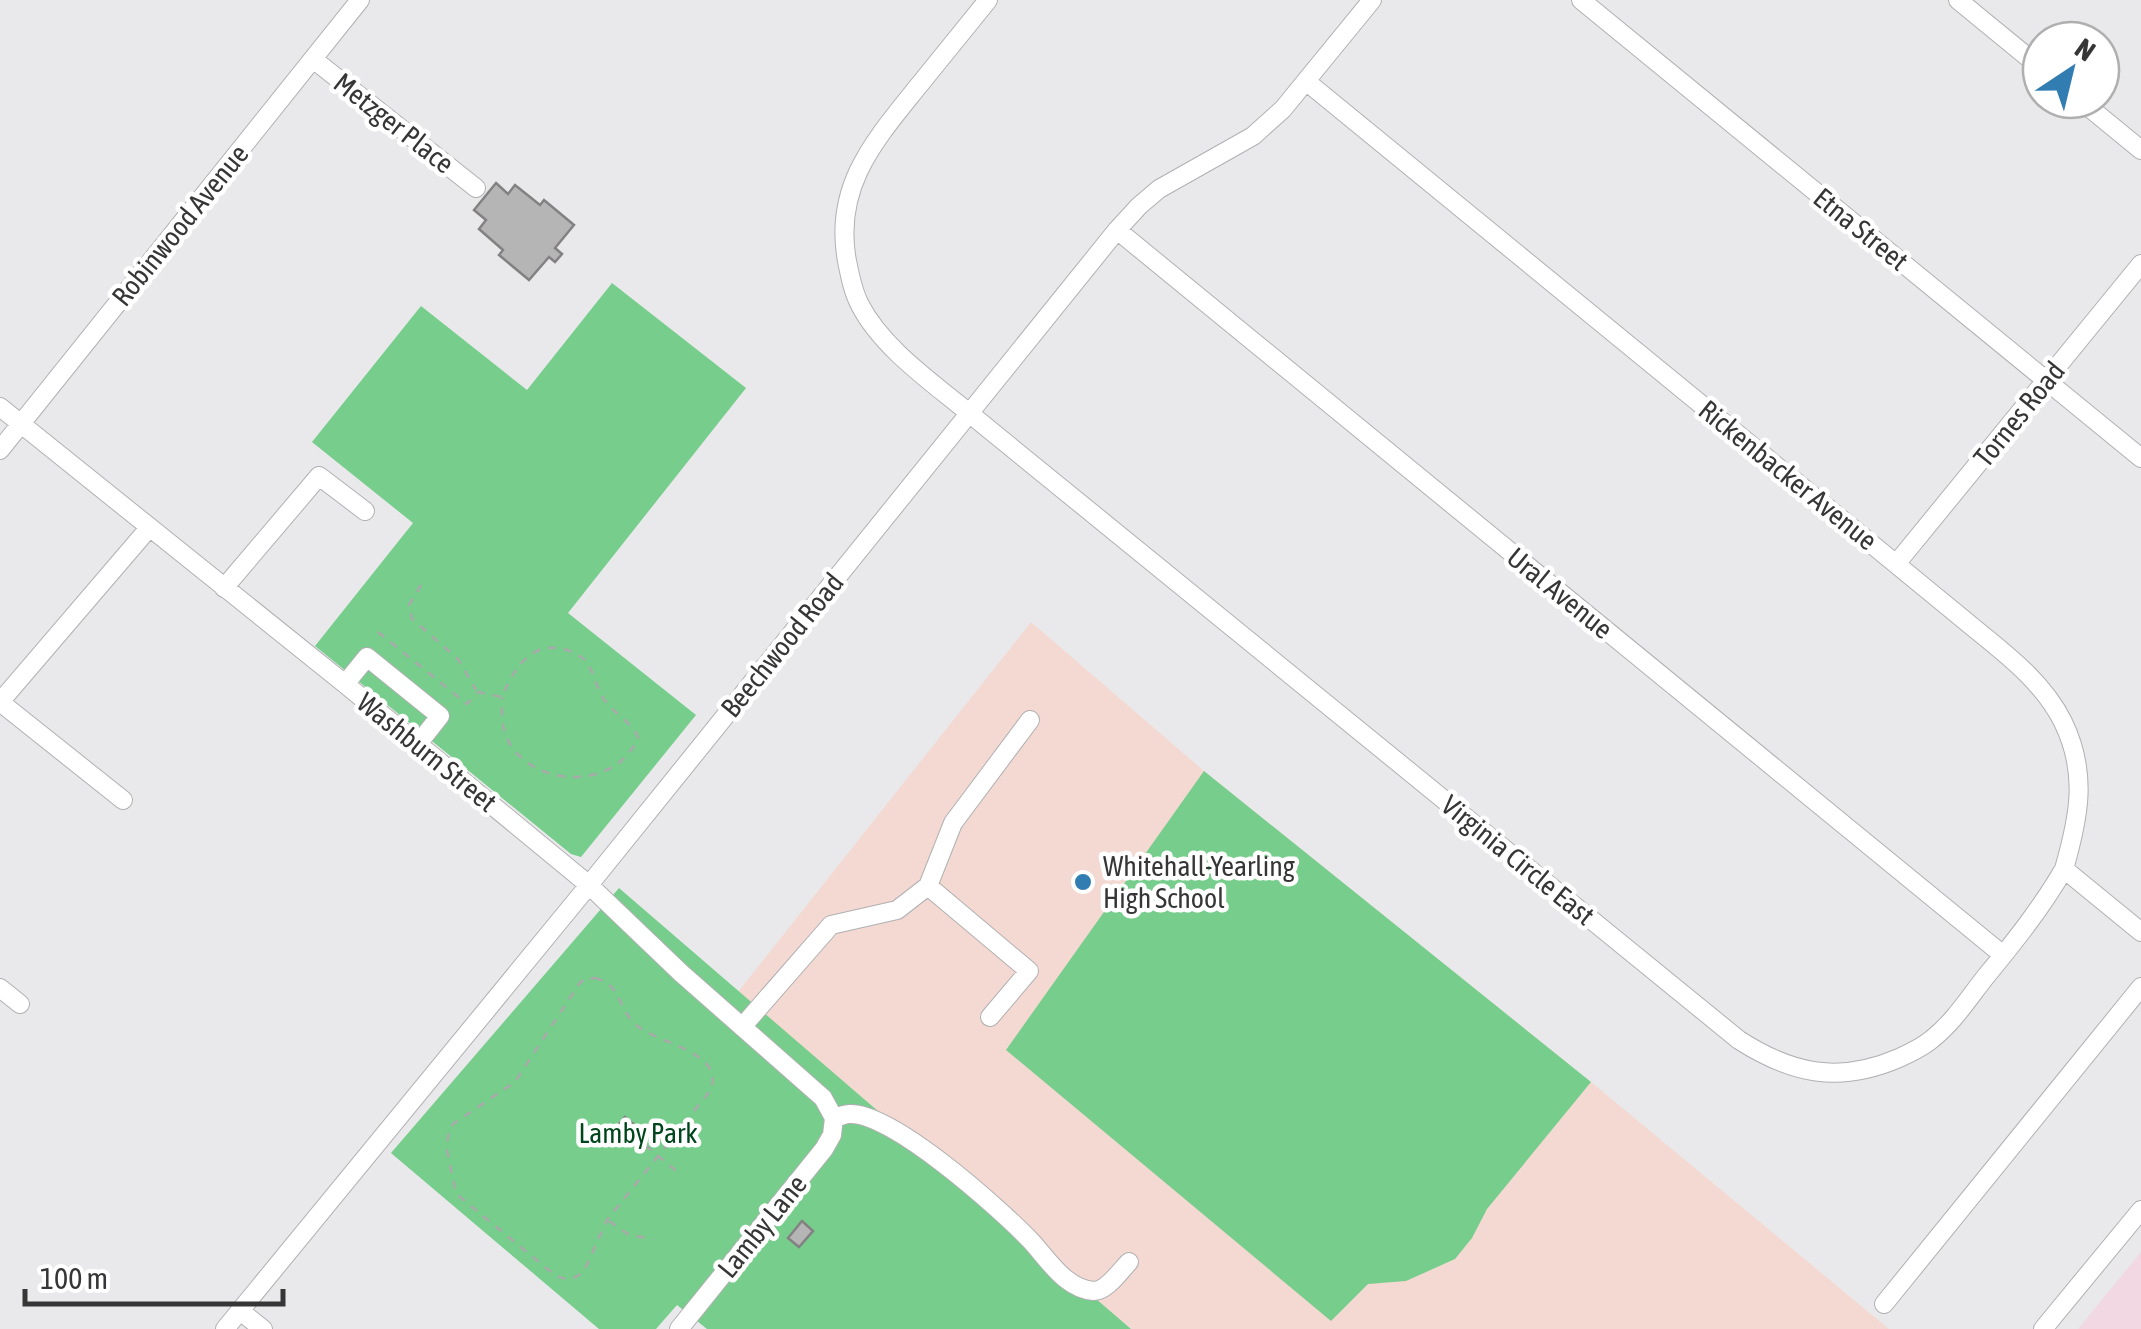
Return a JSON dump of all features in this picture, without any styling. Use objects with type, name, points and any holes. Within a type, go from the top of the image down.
[{"type":"street","name":"Robinwood Avenue","points":[[0,450],[360,0]]},
{"type":"street","name":"Virginia Circle East","points":[[988,0],[863,159],[843,232],[860,306],[892,346],[968,413],[1738,1040],[1765,1057],[1809,1072],[1860,1071],[1898,1058],[1932,1040],[2023,932],[2064,869]]},
{"type":"street","name":"Beechwood Road","points":[[226,1329],[1117,230],[1159,188],[1253,136],[1282,110],[1372,0]]},
{"type":"street","name":"Etna Street","points":[[1581,0],[2141,458]]},
{"type":"street","points":[[1958,0],[2021,52]]},
{"type":"street","name":"Metzger Place","points":[[312,59],[476,188]]},
{"type":"street","name":"Rickenbacker Avenue","points":[[1307,82],[2016,664],[2050,700],[2072,747],[2080,796],[2077,824],[2064,869]]},
{"type":"street","points":[[2104,120],[2141,150]]},
{"type":"street","name":"Ural Avenue","points":[[1117,230],[2003,955]]},
{"type":"street","name":"Tornes Road","points":[[1896,564],[2141,264]]},
{"type":"street","name":"Washburn Street","points":[[0,407],[589,886],[680,973],[823,1098],[834,1118]]},
{"type":"street","points":[[224,588],[319,476],[365,511]]},
{"type":"street","points":[[122,800],[0,702],[149,528]]},
{"type":"street","points":[[345,684],[367,657],[440,716],[418,744]]},
{"type":"street","points":[[742,1027],[831,925],[897,910],[928,886],[953,824],[1030,720]]},
{"type":"street","points":[[2064,869],[2141,932]]},
{"type":"street","points":[[928,886],[1029,971],[990,1017]]},
{"type":"street","points":[[1884,1304],[2141,986]]},
{"type":"street","points":[[0,988],[20,1004]]},
{"type":"street","points":[[834,1118],[850,1114],[869,1118],[908,1136],[990,1204],[1076,1286],[1102,1290],[1129,1262]]},
{"type":"street","name":"Lamby Lane","points":[[678,1329],[824,1149],[832,1135],[834,1118]]},
{"type":"street","points":[[2043,1329],[2141,1210]]},
{"type":"street","points":[[240,1311],[263,1329]]},
{"type":"path","points":[[422,585],[409,605],[412,619],[458,659],[477,692],[502,697]]},
{"type":"path","points":[[378,632],[467,704],[477,692]]},
{"type":"path","points":[[552,646],[570,651],[584,660],[598,691],[638,737],[634,748],[609,768],[575,778],[554,775],[538,770],[512,748],[504,732],[502,697],[518,668],[537,650],[552,646]]},
{"type":"path","points":[[584,979],[601,979],[610,984],[639,1028],[699,1057],[712,1070],[714,1078],[710,1090],[607,1220],[584,1271],[567,1280],[556,1276],[460,1197],[446,1150],[453,1124],[515,1082],[584,979]]},
{"type":"path","points":[[654,1122],[638,1140],[682,1175]]},
{"type":"path","points":[[607,1220],[629,1235],[653,1239]]},
{"type":"shaded area","name":"Whitehall-Yearling High School","points":[[1031,622],[1204,771],[1591,1082],[1889,1329],[1131,1329],[738,992]]},
{"type":"shaded area","points":[[2141,1252],[2141,1329],[2078,1329]]},
{"type":"green space","points":[[612,283],[746,388],[568,613],[696,715],[581,857],[571,854],[315,646],[413,523],[312,442],[421,306],[527,390]]},
{"type":"green space","points":[[1204,771],[1591,1082],[1487,1209],[1455,1259],[1406,1281],[1368,1284],[1331,1321],[1006,1050]]},
{"type":"green space","name":"Lamby Park","points":[[619,888],[1131,1329],[707,1329],[677,1305],[656,1329],[599,1329],[391,1153]]},
{"type":"building","points":[[496,183],[508,194],[515,185],[540,205],[544,200],[574,225],[555,248],[562,254],[555,262],[549,257],[529,280],[499,255],[503,250],[479,229],[486,220],[474,210]]},
{"type":"building","points":[[625,1117],[640,1130],[629,1143],[614,1130]]},
{"type":"building","points":[[802,1221],[813,1231],[799,1247],[788,1238]]},
{"type":"place","name":"Whitehall-Yearling High School","points":[[1083,882]]}]
